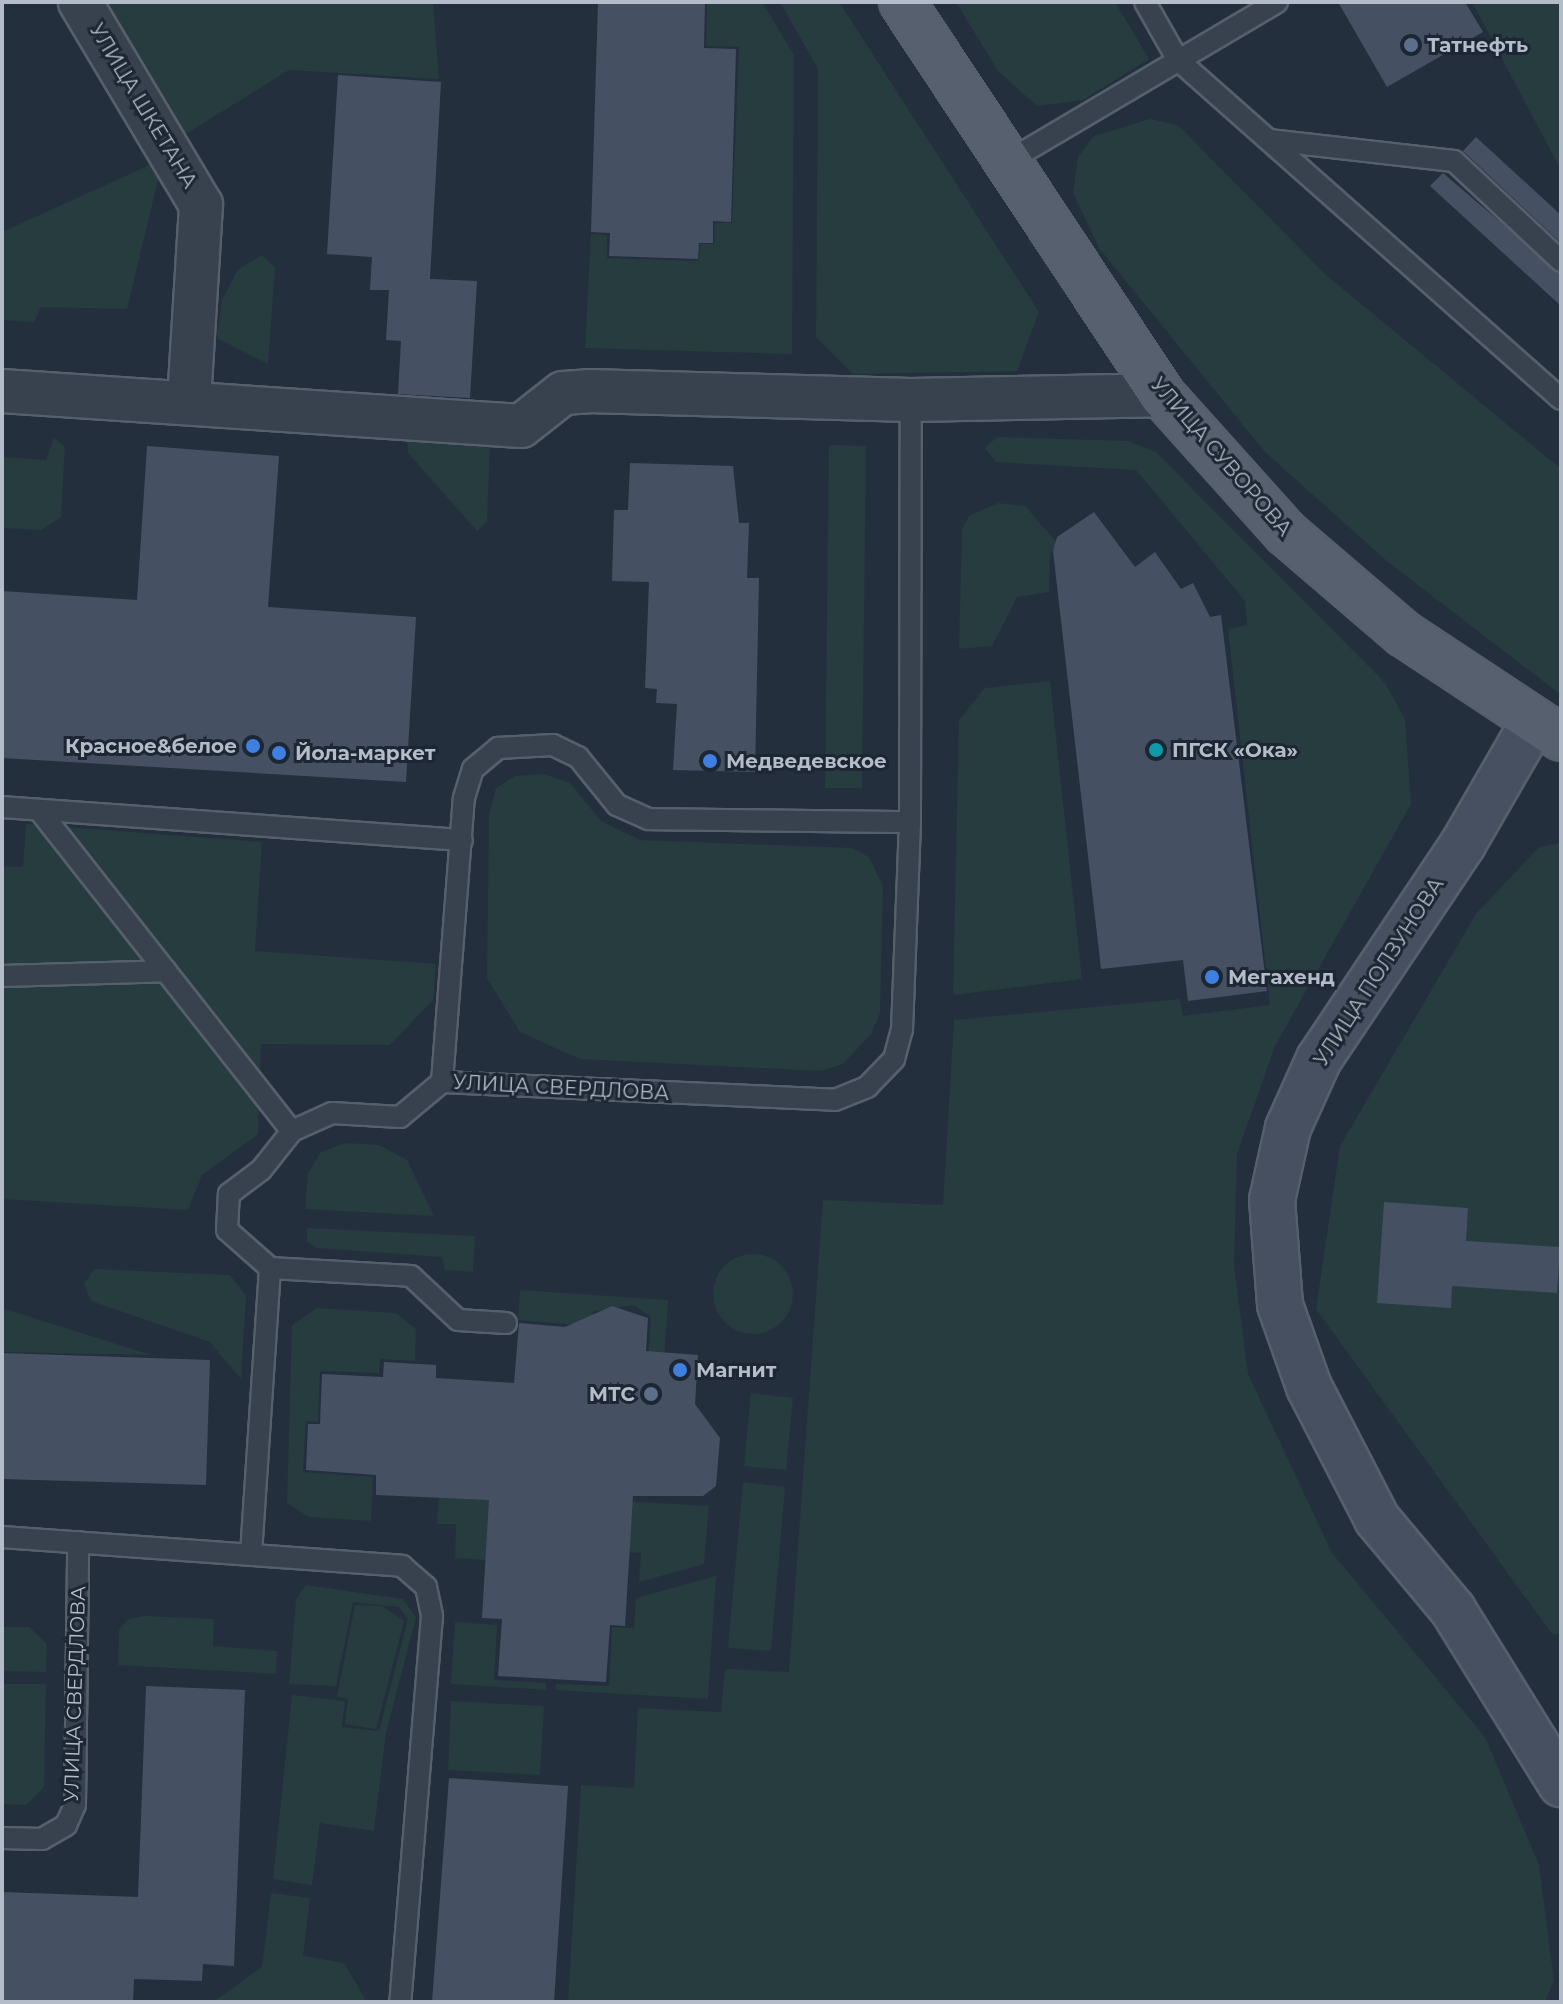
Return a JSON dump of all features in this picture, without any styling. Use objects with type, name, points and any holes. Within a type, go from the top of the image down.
[{"type":"main road","name":"УЛИЦА СУВОРОВА","points":[[902,2],[1005,163],[1162,395],[1286,533],[1404,634],[1547,730]]},
{"type":"main road","name":"УЛИЦА ПОЛЗУНОВА","points":[[1547,730],[1463,844],[1319,1059],[1288,1128],[1272,1200],[1280,1305],[1314,1398],[1377,1519],[1453,1610],[1558,1770]]},
{"type":"street","name":"УЛИЦА ШКЕТАНА","points":[[80,2],[201,205],[189,403]]},
{"type":"street","points":[[2,391],[521,426],[563,393],[589,391],[911,400],[1162,395]]},
{"type":"lane","points":[[1145,2],[1178,60],[1561,399]]},
{"type":"lane","points":[[1005,163],[1277,2]]},
{"type":"lane","points":[[1269,140],[1454,161],[1561,261]]},
{"type":"lane","points":[[442,1082],[450,898],[473,769],[498,748],[525,741],[578,757],[617,805],[648,819],[910,822],[911,400]]},
{"type":"lane","points":[[2,807],[462,840]]},
{"type":"lane","points":[[39,810],[292,1131]]},
{"type":"lane","name":"УЛИЦА СВЕРДЛОВА","points":[[270,1268],[227,1230],[229,1194],[261,1170],[292,1131],[332,1113],[400,1117],[442,1082],[835,1100],[872,1082],[894,1059],[902,1030],[910,822]]},
{"type":"lane","points":[[2,976],[166,971]]},
{"type":"lane","points":[[251,1554],[270,1268],[411,1276],[458,1320],[506,1323]]},
{"type":"lane","points":[[2,1537],[402,1566],[426,1587],[432,1616],[400,2002]]},
{"type":"lane","name":"УЛИЦА СВЕРДЛОВА","points":[[2,1838],[42,1839],[66,1825],[75,1805],[78,1542]]},
{"type":"green space","points":[[94,2],[433,2],[439,79],[289,70],[176,140]]},
{"type":"green space","points":[[701,2],[762,2],[794,55],[792,354],[585,348],[591,234],[607,235],[607,258],[699,261],[700,244],[714,244],[715,223],[732,223],[739,47],[706,46],[707,3]]},
{"type":"green space","points":[[780,2],[839,2],[1039,312],[1017,371],[853,374],[816,337],[818,69]]},
{"type":"green space","points":[[956,2],[1115,2],[1149,59],[1083,100],[1037,106],[998,71]]},
{"type":"green space","points":[[1472,2],[1561,2],[1561,170]]},
{"type":"green space","points":[[1150,119],[1178,125],[1326,275],[1561,469],[1561,695],[1388,562],[1265,452],[1099,248],[1073,193],[1078,157],[1094,136]]},
{"type":"green space","points":[[163,159],[127,309],[41,307],[34,322],[2,320],[2,232]]},
{"type":"green space","points":[[262,255],[275,268],[268,364],[217,338],[222,300],[238,269]]},
{"type":"green space","points":[[997,437],[1128,441],[1156,452],[1385,683],[1405,719],[1411,804],[1275,1046],[1237,1154],[1234,1265],[1248,1374],[1332,1553],[1485,1737],[1539,1865],[1554,1981],[1545,2002],[568,2002],[581,1785],[634,1788],[638,1708],[721,1712],[725,1669],[789,1672],[823,1200],[943,1205],[954,1020],[1180,999],[1183,1016],[1270,1005],[1228,629],[1247,625],[1245,601],[1136,470],[996,462],[985,448]]},
{"type":"green space","points":[[54,438],[65,447],[61,517],[41,530],[2,528],[2,457],[46,460]]},
{"type":"green space","points":[[407,438],[490,444],[487,522],[477,531],[408,453]]},
{"type":"green space","points":[[829,445],[866,446],[862,788],[825,788]]},
{"type":"green space","points":[[998,503],[1025,506],[1059,545],[1050,554],[1049,592],[1017,597],[992,646],[959,649],[962,529],[969,516]]},
{"type":"green space","points":[[1050,681],[1082,979],[953,995],[959,720],[985,688]]},
{"type":"green space","points":[[544,774],[570,783],[601,821],[640,840],[852,848],[869,857],[883,886],[880,1013],[871,1034],[843,1064],[821,1071],[580,1059],[520,1032],[487,978],[489,815],[496,788],[515,776]]},
{"type":"green space","points":[[26,824],[262,842],[255,951],[436,964],[433,1000],[390,1045],[261,1044],[258,1134],[202,1175],[188,1210],[2,1199],[2,866],[23,867]]},
{"type":"green space","points":[[1561,843],[1561,1634],[1552,1634],[1316,1309],[1340,1146],[1476,914],[1539,847]]},
{"type":"green space","points":[[346,1143],[379,1145],[407,1160],[434,1216],[305,1209],[308,1173],[321,1152]]},
{"type":"green space","points":[[307,1228],[475,1236],[473,1272],[445,1270],[442,1257],[317,1248],[307,1241]]},
{"type":"green space","points":[[753,1254],[768,1257],[781,1266],[790,1279],[793,1294],[790,1309],[781,1322],[768,1331],[753,1334],[738,1331],[725,1322],[716,1309],[713,1294],[716,1279],[725,1266],[738,1257]]},
{"type":"green space","points":[[94,1269],[230,1275],[246,1296],[241,1379],[210,1342],[91,1301],[84,1284]]},
{"type":"green space","points":[[520,1290],[668,1300],[664,1361],[648,1360],[651,1317],[634,1305],[593,1311],[592,1326],[518,1320]]},
{"type":"green space","points":[[2,1308],[151,1355],[2,1352]]},
{"type":"green space","points":[[317,1308],[396,1313],[416,1329],[415,1361],[380,1359],[379,1373],[320,1371],[318,1422],[306,1421],[303,1472],[373,1477],[371,1521],[309,1517],[287,1503],[292,1325]]},
{"type":"green space","points":[[751,1393],[793,1398],[786,1470],[744,1466]]},
{"type":"green space","points":[[440,1481],[506,1484],[502,1561],[455,1558],[456,1524],[437,1524]]},
{"type":"green space","points":[[743,1482],[785,1487],[771,1651],[728,1648]]},
{"type":"green space","points":[[623,1501],[709,1506],[704,1564],[639,1582],[641,1553],[621,1552]]},
{"type":"green space","points":[[716,1576],[708,1699],[555,1690],[556,1684],[609,1686],[612,1627],[634,1628],[636,1598]]},
{"type":"green space","points":[[306,1585],[403,1599],[416,1617],[386,1733],[374,1831],[320,1823],[312,1885],[273,1879],[292,1695],[345,1701],[342,1727],[379,1731],[408,1619],[399,1607],[353,1602],[336,1686],[289,1684],[296,1599]]},
{"type":"green space","points":[[355,1605],[382,1606],[404,1621],[376,1729],[345,1724],[348,1699],[337,1697]]},
{"type":"green space","points":[[146,1616],[214,1619],[213,1646],[277,1651],[276,1674],[118,1665],[119,1630],[128,1619]]},
{"type":"green space","points":[[455,1622],[497,1625],[494,1680],[546,1683],[546,1690],[451,1684]]},
{"type":"green space","points":[[2,1627],[29,1627],[47,1644],[46,1672],[2,1671]]},
{"type":"green space","points":[[2,1684],[46,1684],[44,1787],[26,1805],[2,1804]]},
{"type":"green space","points":[[451,1701],[544,1706],[540,1775],[448,1770]]},
{"type":"green space","points":[[271,1893],[310,1898],[303,1956],[344,1963],[367,2002],[213,2002],[262,1967]]},
{"type":"building","points":[[598,2],[705,4],[704,48],[736,49],[731,222],[713,221],[713,243],[699,243],[698,259],[609,256],[610,233],[591,232]]},
{"type":"building","name":"Татнефть","points":[[1338,2],[1465,2],[1483,32],[1387,87]]},
{"type":"building","points":[[338,75],[441,82],[430,279],[477,281],[470,398],[398,394],[401,341],[386,340],[389,290],[370,290],[372,257],[327,254]]},
{"type":"building","points":[[1476,137],[1561,215],[1561,243],[1463,151]]},
{"type":"building","points":[[1443,173],[1561,274],[1561,306],[1430,186]]},
{"type":"building","points":[[147,446],[279,456],[268,607],[416,617],[406,782],[2,758],[2,591],[137,600]]},
{"type":"building","points":[[630,463],[733,466],[739,523],[749,523],[747,578],[759,578],[755,772],[673,770],[677,704],[656,703],[657,689],[645,688],[649,582],[612,581],[614,510],[628,510]]},
{"type":"building","name":"ПГСК «Ока»","points":[[1094,512],[1135,567],[1155,552],[1181,589],[1193,583],[1210,617],[1221,615],[1267,991],[1188,1001],[1183,960],[1101,969],[1053,551],[1057,537]]},
{"type":"building","points":[[1384,1202],[1468,1208],[1466,1241],[1560,1247],[1557,1293],[1452,1286],[1451,1308],[1377,1303]]},
{"type":"building","points":[[612,1306],[648,1318],[646,1351],[698,1355],[695,1404],[720,1438],[716,1486],[703,1496],[633,1496],[625,1626],[610,1625],[606,1682],[498,1676],[502,1619],[482,1618],[489,1500],[376,1495],[376,1475],[306,1470],[308,1424],[320,1424],[322,1374],[383,1377],[384,1362],[436,1365],[436,1378],[514,1383],[519,1323],[565,1327]]},
{"type":"building","points":[[2,1353],[210,1360],[206,1485],[2,1479]]},
{"type":"building","points":[[146,1686],[245,1690],[234,1966],[203,1964],[202,1981],[134,1979],[133,2002],[2,2001],[2,1892],[138,1897]]},
{"type":"building","points":[[449,1778],[568,1786],[554,2002],[432,2002]]},
{"type":"place","name":"Татнефть","points":[[1411,45]]},
{"type":"place","name":"Красное&белое","points":[[253,746]]},
{"type":"place","name":"ПГСК «Ока»","points":[[1156,750]]},
{"type":"place","name":"Йола-маркет","points":[[279,753]]},
{"type":"place","name":"Медведевское","points":[[710,761]]},
{"type":"place","name":"Мегахенд","points":[[1212,977]]},
{"type":"place","name":"Магнит","points":[[680,1370]]},
{"type":"place","name":"МТС","points":[[651,1394]]}]
